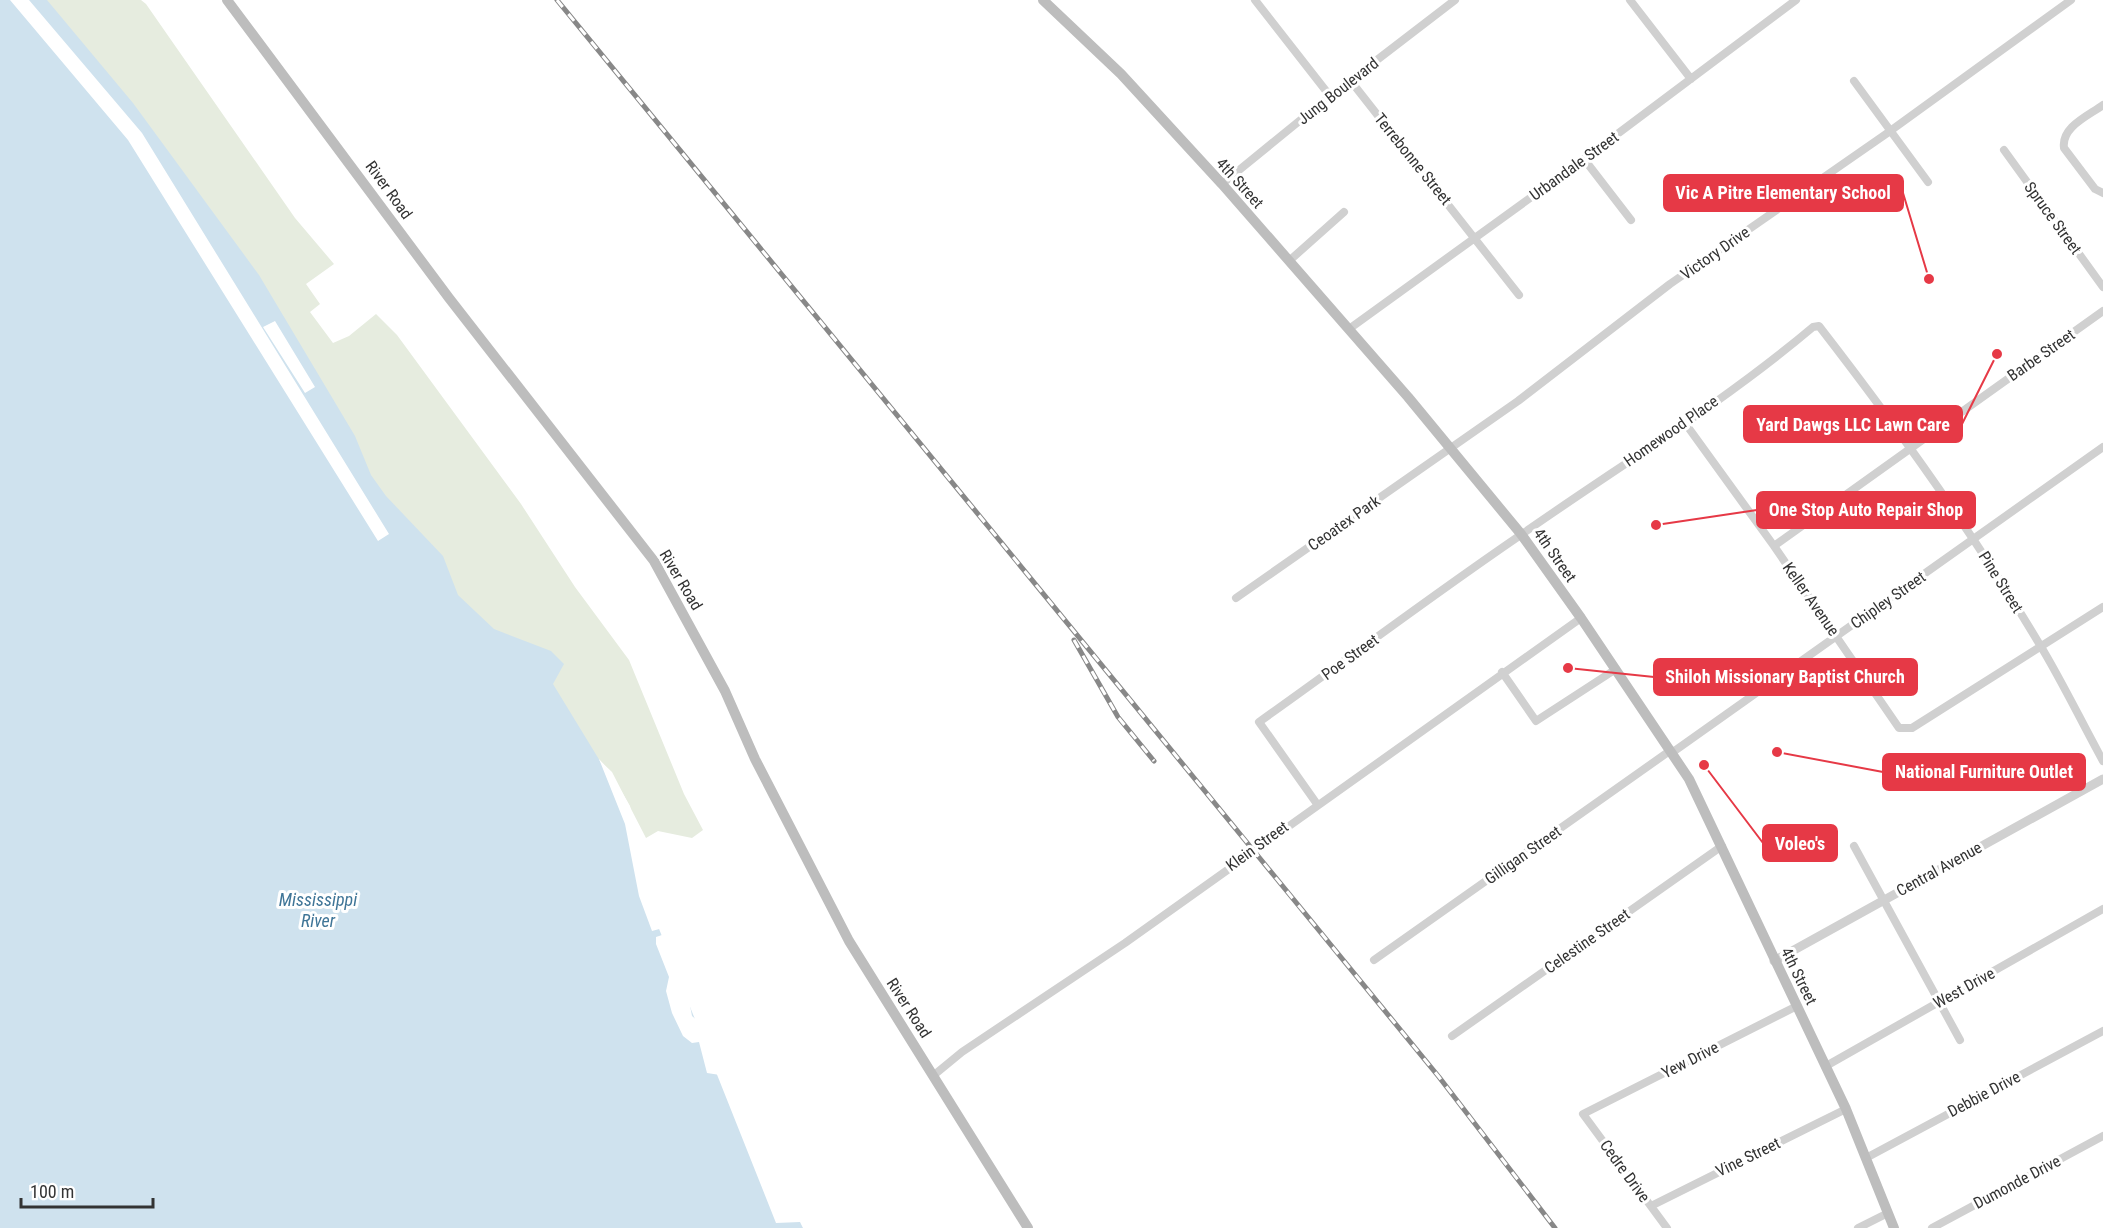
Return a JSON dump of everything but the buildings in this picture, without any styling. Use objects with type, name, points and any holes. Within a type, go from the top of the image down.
[{"type":"main road","name":"River Road","points":[[227,0],[453,303],[654,561],[725,691],[770,787],[849,941],[1028,1228]]},
{"type":"main road","name":"4th Street","points":[[1043,0],[1120,74],[1222,184],[1350,329],[1521,534],[1581,618],[1672,751],[1722,846],[1774,961],[1846,1109],[1894,1228]]},
{"type":"street","points":[[1255,0],[1330,96]]},
{"type":"street","name":"Jung Boulevard","points":[[1222,184],[1330,96],[1455,0]]},
{"type":"street","points":[[1629,0],[1691,79]]},
{"type":"street","name":"Urbandale Street","points":[[1350,329],[1477,238],[1796,0]]},
{"type":"street","name":"Victory Drive","points":[[1451,448],[1518,401],[1670,284],[1891,130],[2071,0]]},
{"type":"street","name":"Terrebonne Street","points":[[1350,81],[1477,238],[1519,294]]},
{"type":"street","points":[[1854,81],[1928,182]]},
{"type":"street","points":[[2103,105],[2064,134],[2063,140],[2064,148],[2095,189],[2103,193]]},
{"type":"street","name":"Spruce Street","points":[[2004,150],[2103,287]]},
{"type":"street","points":[[1584,159],[1631,220]]},
{"type":"street","points":[[1289,261],[1344,212]]},
{"type":"street","name":"Barbe Street","points":[[1774,546],[2103,311]]},
{"type":"street","name":"Pine Street","points":[[1818,326],[1873,395],[1974,539],[2041,646],[2103,761]]},
{"type":"street","name":"Homewood Place","points":[[1521,534],[1685,423],[1778,357],[1813,327],[1818,326]]},
{"type":"street","name":"Keller Avenue","points":[[1685,423],[1837,636],[1893,722],[1905,729],[1912,728],[2103,607]]},
{"type":"street","name":"Chipley Street","points":[[1672,751],[2103,447]]},
{"type":"street","name":"Ceoatex Park","points":[[1236,598],[1451,448]]},
{"type":"street","name":"Poe Street","points":[[1317,804],[1259,722],[1521,534]]},
{"type":"street","name":"Klein Street","points":[[934,1075],[962,1052],[1125,943],[1502,672],[1581,618]]},
{"type":"street","points":[[1502,672],[1536,721],[1616,669]]},
{"type":"street","name":"Gilligan Street","points":[[1374,960],[1672,751]]},
{"type":"street","name":"Central Avenue","points":[[1774,961],[2103,778]]},
{"type":"street","name":"Celestine Street","points":[[1452,1036],[1722,846]]},
{"type":"street","points":[[1854,846],[1960,1040]]},
{"type":"street","name":"West Drive","points":[[1826,1066],[2103,909]]},
{"type":"street","name":"Yew Drive","points":[[1583,1114],[1797,1006]]},
{"type":"street","name":"Debbie Drive","points":[[1866,1158],[2103,1031]]},
{"type":"street","name":"Vine Street","points":[[1651,1206],[1846,1109]]},
{"type":"street","name":"Cedre Drive","points":[[1583,1114],[1667,1228]]},
{"type":"street","name":"Dumonde Drive","points":[[1932,1228],[2103,1136]]},
{"type":"street","points":[[1858,1228],[1888,1213]]},
{"type":"shaded area","points":[[36,0],[141,0],[146,4],[295,218],[334,264],[306,284],[320,304],[310,312],[333,343],[349,336],[376,314],[397,335],[521,504],[575,587],[629,660],[684,794],[703,830],[692,838],[658,831],[646,838],[612,772],[484,651],[390,506]]},
{"type":"water","name":"Mississippi River","points":[[0,0],[47,0],[133,103],[259,275],[355,436],[371,475],[386,496],[443,556],[458,595],[494,629],[551,651],[564,664],[553,684],[625,802],[640,881],[776,1223],[800,1222],[803,1228],[0,1228]]},
{"type":"pier","points":[[10,0],[29,0],[142,133],[389,534],[378,541],[128,140]]},
{"type":"pier","points":[[275,321],[315,387],[305,393],[263,327]]},
{"type":"pier","points":[[599,759],[609,770],[630,806],[639,847],[642,880],[663,928],[652,931],[639,896],[625,824]]},
{"type":"pier","points":[[665,934],[687,990],[692,1016],[699,1022],[720,1075],[707,1073],[699,1042],[692,1043],[683,1036],[672,1013],[666,991],[669,977],[656,944],[656,937]]},
{"type":"railway","points":[[557,0],[1439,1077],[1555,1228]]},
{"type":"railway","points":[[1074,640],[1118,717],[1154,761]]},
{"type":"place","name":"Vic A Pitre Elementary School","points":[[1929,279]]},
{"type":"place","name":"Yard Dawgs LLC Lawn Care","points":[[1997,354]]},
{"type":"place","name":"One Stop Auto Repair Shop","points":[[1656,525]]},
{"type":"place","name":"Shiloh Missionary Baptist Church","points":[[1568,668]]},
{"type":"place","name":"National Furniture Outlet","points":[[1777,752]]},
{"type":"place","name":"Voleo's","points":[[1704,765]]}]
